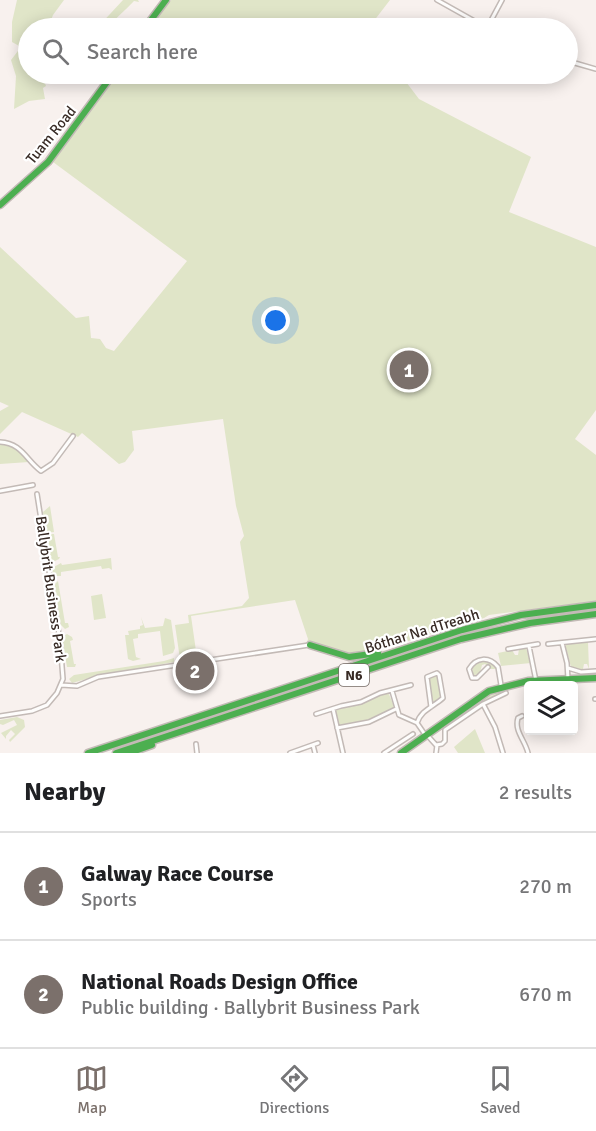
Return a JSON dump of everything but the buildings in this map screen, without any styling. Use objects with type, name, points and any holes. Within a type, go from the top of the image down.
[{"type":"main road","points":[[152,18],[166,0]]},
{"type":"main road","name":"Tuam Road","points":[[0,205],[48,162],[106,84]]},
{"type":"main road","name":"Bóthar Na dTreabh","points":[[88,753],[462,630],[548,611],[596,605]]},
{"type":"main road","name":"Bóthar Na dTreabh","points":[[116,753],[474,636],[530,623],[596,614]]},
{"type":"main road","points":[[310,645],[352,659],[400,650]]},
{"type":"main road","points":[[536,681],[596,678]]},
{"type":"main road","points":[[401,753],[489,691],[501,685],[524,682]]},
{"type":"main road","name":"N6","points":[[129,753],[189,729]]},
{"type":"street","points":[[437,0],[469,18]]},
{"type":"street","points":[[492,18],[502,0]]},
{"type":"street","points":[[578,64],[596,69]]},
{"type":"street","points":[[0,442],[13,443],[41,471],[53,463],[73,436]]},
{"type":"street","points":[[0,491],[33,485]]},
{"type":"street","name":"Ballybrit Business Park","points":[[37,494],[61,652],[63,672],[61,685]]},
{"type":"street","points":[[548,644],[596,639]]},
{"type":"street","points":[[562,643],[568,668],[568,680]]},
{"type":"street","points":[[508,650],[538,644]]},
{"type":"street","points":[[0,717],[40,709],[51,701],[61,685],[77,686],[98,677],[310,645]]},
{"type":"street","points":[[529,646],[536,681]]},
{"type":"street","points":[[515,648],[516,655]]},
{"type":"street","points":[[488,667],[476,678],[471,677],[469,669],[472,664],[480,659],[489,660],[499,668],[501,685]]},
{"type":"street","points":[[586,665],[586,671]]},
{"type":"street","points":[[568,668],[596,671]]},
{"type":"street","points":[[417,723],[421,714],[431,707],[443,697],[437,673],[427,678],[431,707]]},
{"type":"street","points":[[316,714],[362,702],[380,693],[411,685]]},
{"type":"street","points":[[392,690],[396,709],[402,718],[417,723],[437,745]]},
{"type":"street","points":[[437,745],[444,743],[445,730],[483,704],[506,693]]},
{"type":"street","points":[[483,704],[495,727],[503,753]]},
{"type":"street","points":[[333,709],[343,753]]},
{"type":"street","points":[[337,728],[367,722],[396,709]]},
{"type":"street","points":[[522,716],[516,722],[528,753]]},
{"type":"street","points":[[384,753],[413,734]]},
{"type":"street","points":[[290,753],[318,743]]},
{"type":"street","points":[[196,744],[197,753]]},
{"type":"street","points":[[313,745],[315,753]]},
{"type":"street","points":[[436,753],[437,745]]},
{"type":"green space","points":[[17,0],[64,0],[52,18],[18,18],[18,45],[12,42],[12,22]]},
{"type":"green space","points":[[123,0],[138,0],[139,2],[134,1],[117,18],[106,18]]},
{"type":"green space","points":[[171,0],[390,0],[376,18],[158,18]]},
{"type":"green space","points":[[18,51],[18,84],[45,84],[43,88],[45,99],[29,101],[14,109],[16,76],[11,60]]},
{"type":"green space","points":[[111,84],[408,84],[419,99],[531,157],[509,212],[596,247],[596,410],[575,439],[596,455],[596,601],[489,615],[395,645],[353,655],[307,642],[295,600],[191,616],[197,658],[180,659],[175,625],[189,623],[188,615],[242,606],[249,598],[240,542],[244,536],[236,506],[223,419],[132,431],[134,450],[125,462],[119,464],[82,433],[78,437],[22,412],[0,434],[0,411],[9,406],[0,402],[0,247],[76,318],[89,316],[91,338],[100,339],[106,348],[114,351],[187,261],[53,162]]},
{"type":"green space","points":[[0,444],[17,449],[29,462],[0,464]]},
{"type":"green space","points":[[50,506],[54,532],[46,533],[43,512]]},
{"type":"green space","points":[[47,534],[54,534],[58,557],[60,557],[51,563]]},
{"type":"green space","points":[[111,558],[112,570],[102,569],[101,566],[61,572],[61,576],[53,576],[52,568],[61,563],[62,565]]},
{"type":"green space","points":[[58,581],[65,623],[68,623],[69,627],[65,629],[61,625],[54,585]]},
{"type":"green space","points":[[102,594],[106,618],[94,620],[91,596]]},
{"type":"green space","points":[[141,617],[145,628],[163,626],[165,618],[171,620],[175,648],[173,653],[163,656],[160,631],[138,634],[138,638],[133,639],[136,657],[141,659],[133,661],[128,659],[125,635],[129,635],[128,631],[140,629],[143,625]]},
{"type":"green space","points":[[67,634],[73,640],[70,641],[75,667],[67,667],[62,637]]},
{"type":"green space","points":[[588,642],[589,669],[587,664],[584,664],[581,670],[571,667],[565,644]]},
{"type":"green space","points":[[526,648],[531,663],[501,666],[498,653],[512,650],[515,655],[518,655],[519,649]]},
{"type":"green space","points":[[174,658],[174,662],[101,675],[72,683],[69,679],[74,675]]},
{"type":"green space","points":[[485,660],[497,669],[490,669],[485,664],[482,665],[480,673],[473,676],[472,665]]},
{"type":"green space","points":[[436,674],[442,696],[434,702],[431,700],[428,679]]},
{"type":"green space","points":[[506,688],[506,691],[483,702],[441,730],[485,698]]},
{"type":"green space","points":[[388,692],[393,708],[368,720],[337,724],[336,710],[362,704]]},
{"type":"green space","points":[[17,717],[24,720],[25,727],[10,742],[9,740],[15,734],[11,730],[6,739],[1,733],[17,725],[14,720],[3,725],[0,724],[0,720]]},
{"type":"green space","points":[[475,729],[485,753],[458,753],[454,747]]},
{"type":"traffic: fast","points":[[152,18],[166,0]]},
{"type":"traffic: fast","points":[[0,205],[48,162],[106,84]]},
{"type":"traffic: fast","points":[[88,753],[462,630],[521,615],[596,605]]},
{"type":"traffic: fast","points":[[116,753],[461,639],[530,623],[596,614]]},
{"type":"traffic: fast","points":[[310,645],[349,657],[378,653]]},
{"type":"traffic: fast","points":[[401,753],[489,691],[528,681],[596,678]]},
{"type":"traffic: fast","points":[[129,753],[152,745]]},
{"type":"place","name":"Galway Race Course","points":[[409,370]]},
{"type":"place","name":"National Roads Design Office","points":[[195,671]]}]
